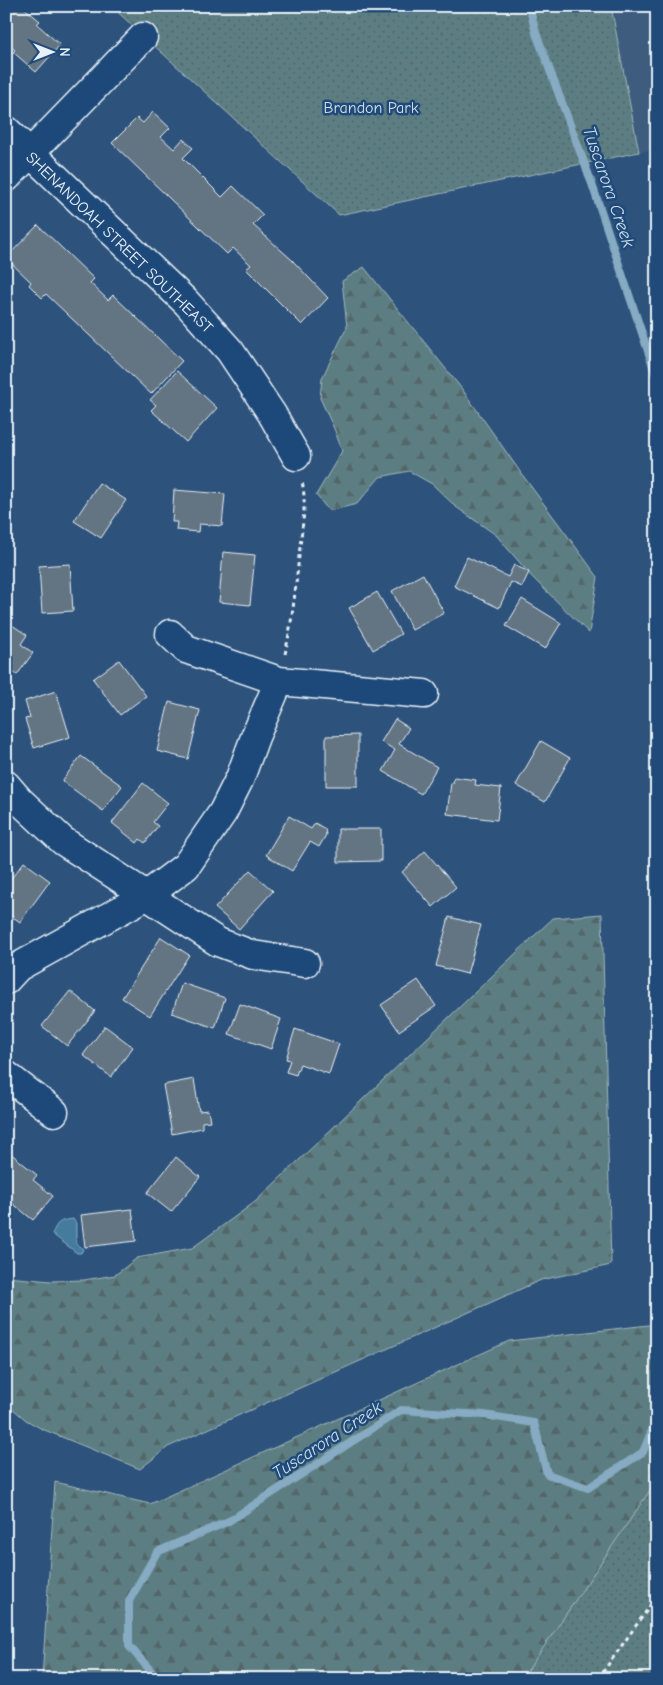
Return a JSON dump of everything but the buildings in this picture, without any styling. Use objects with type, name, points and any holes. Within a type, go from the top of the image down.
[{"type":"street","points":[[6,178],[143,37]]},
{"type":"street","name":"SHENANDOAH STREET SOUTHEAST","points":[[6,130],[186,302],[224,344],[272,414],[296,456]]},
{"type":"street","points":[[170,634],[186,649],[279,681],[424,694]]},
{"type":"street","points":[[6,980],[18,967],[146,896],[186,866],[223,812],[240,778],[279,681]]},
{"type":"street","points":[[6,785],[18,800],[63,840],[218,942],[254,954],[305,963]]},
{"type":"street","points":[[6,1075],[54,1112]]},
{"type":"path","points":[[279,681],[292,622],[304,510],[305,491],[296,456]]},
{"type":"path","points":[[598,1679],[657,1596]]},
{"type":"path","points":[[649,1679],[657,1667]]},
{"type":"shaded area","points":[[611,6],[657,6],[657,150],[639,152]]},
{"type":"shaded area","points":[[73,1219],[76,1223],[76,1244],[83,1249],[81,1253],[77,1253],[52,1234],[59,1222]]},
{"type":"green space","name":"Brandon Park","points":[[111,6],[611,6],[639,152],[339,215]]},
{"type":"green space","points":[[364,267],[462,389],[598,577],[589,633],[532,577],[496,535],[456,507],[432,484],[409,471],[380,477],[357,504],[329,511],[316,495],[342,451],[320,398],[322,378],[347,327],[342,281]]},
{"type":"green space","points":[[602,914],[611,1265],[541,1280],[168,1447],[140,1469],[42,1429],[26,1420],[6,1403],[6,1277],[51,1281],[84,1280],[115,1275],[137,1258],[192,1248],[255,1202],[553,918]]},
{"type":"green space","points":[[657,1324],[657,1501],[531,1679],[42,1679],[55,1482],[150,1504],[509,1341]]},
{"type":"green space","points":[[657,1480],[657,1679],[522,1679]]},
{"type":"waterway","name":"Tuscarora Creek","points":[[529,6],[536,33],[591,181],[657,378]]},
{"type":"waterway","name":"Tuscarora Creek","points":[[158,1679],[129,1646],[129,1601],[157,1552],[229,1521],[401,1410],[484,1415],[534,1423],[547,1474],[588,1488],[643,1452],[657,1418]]}]
